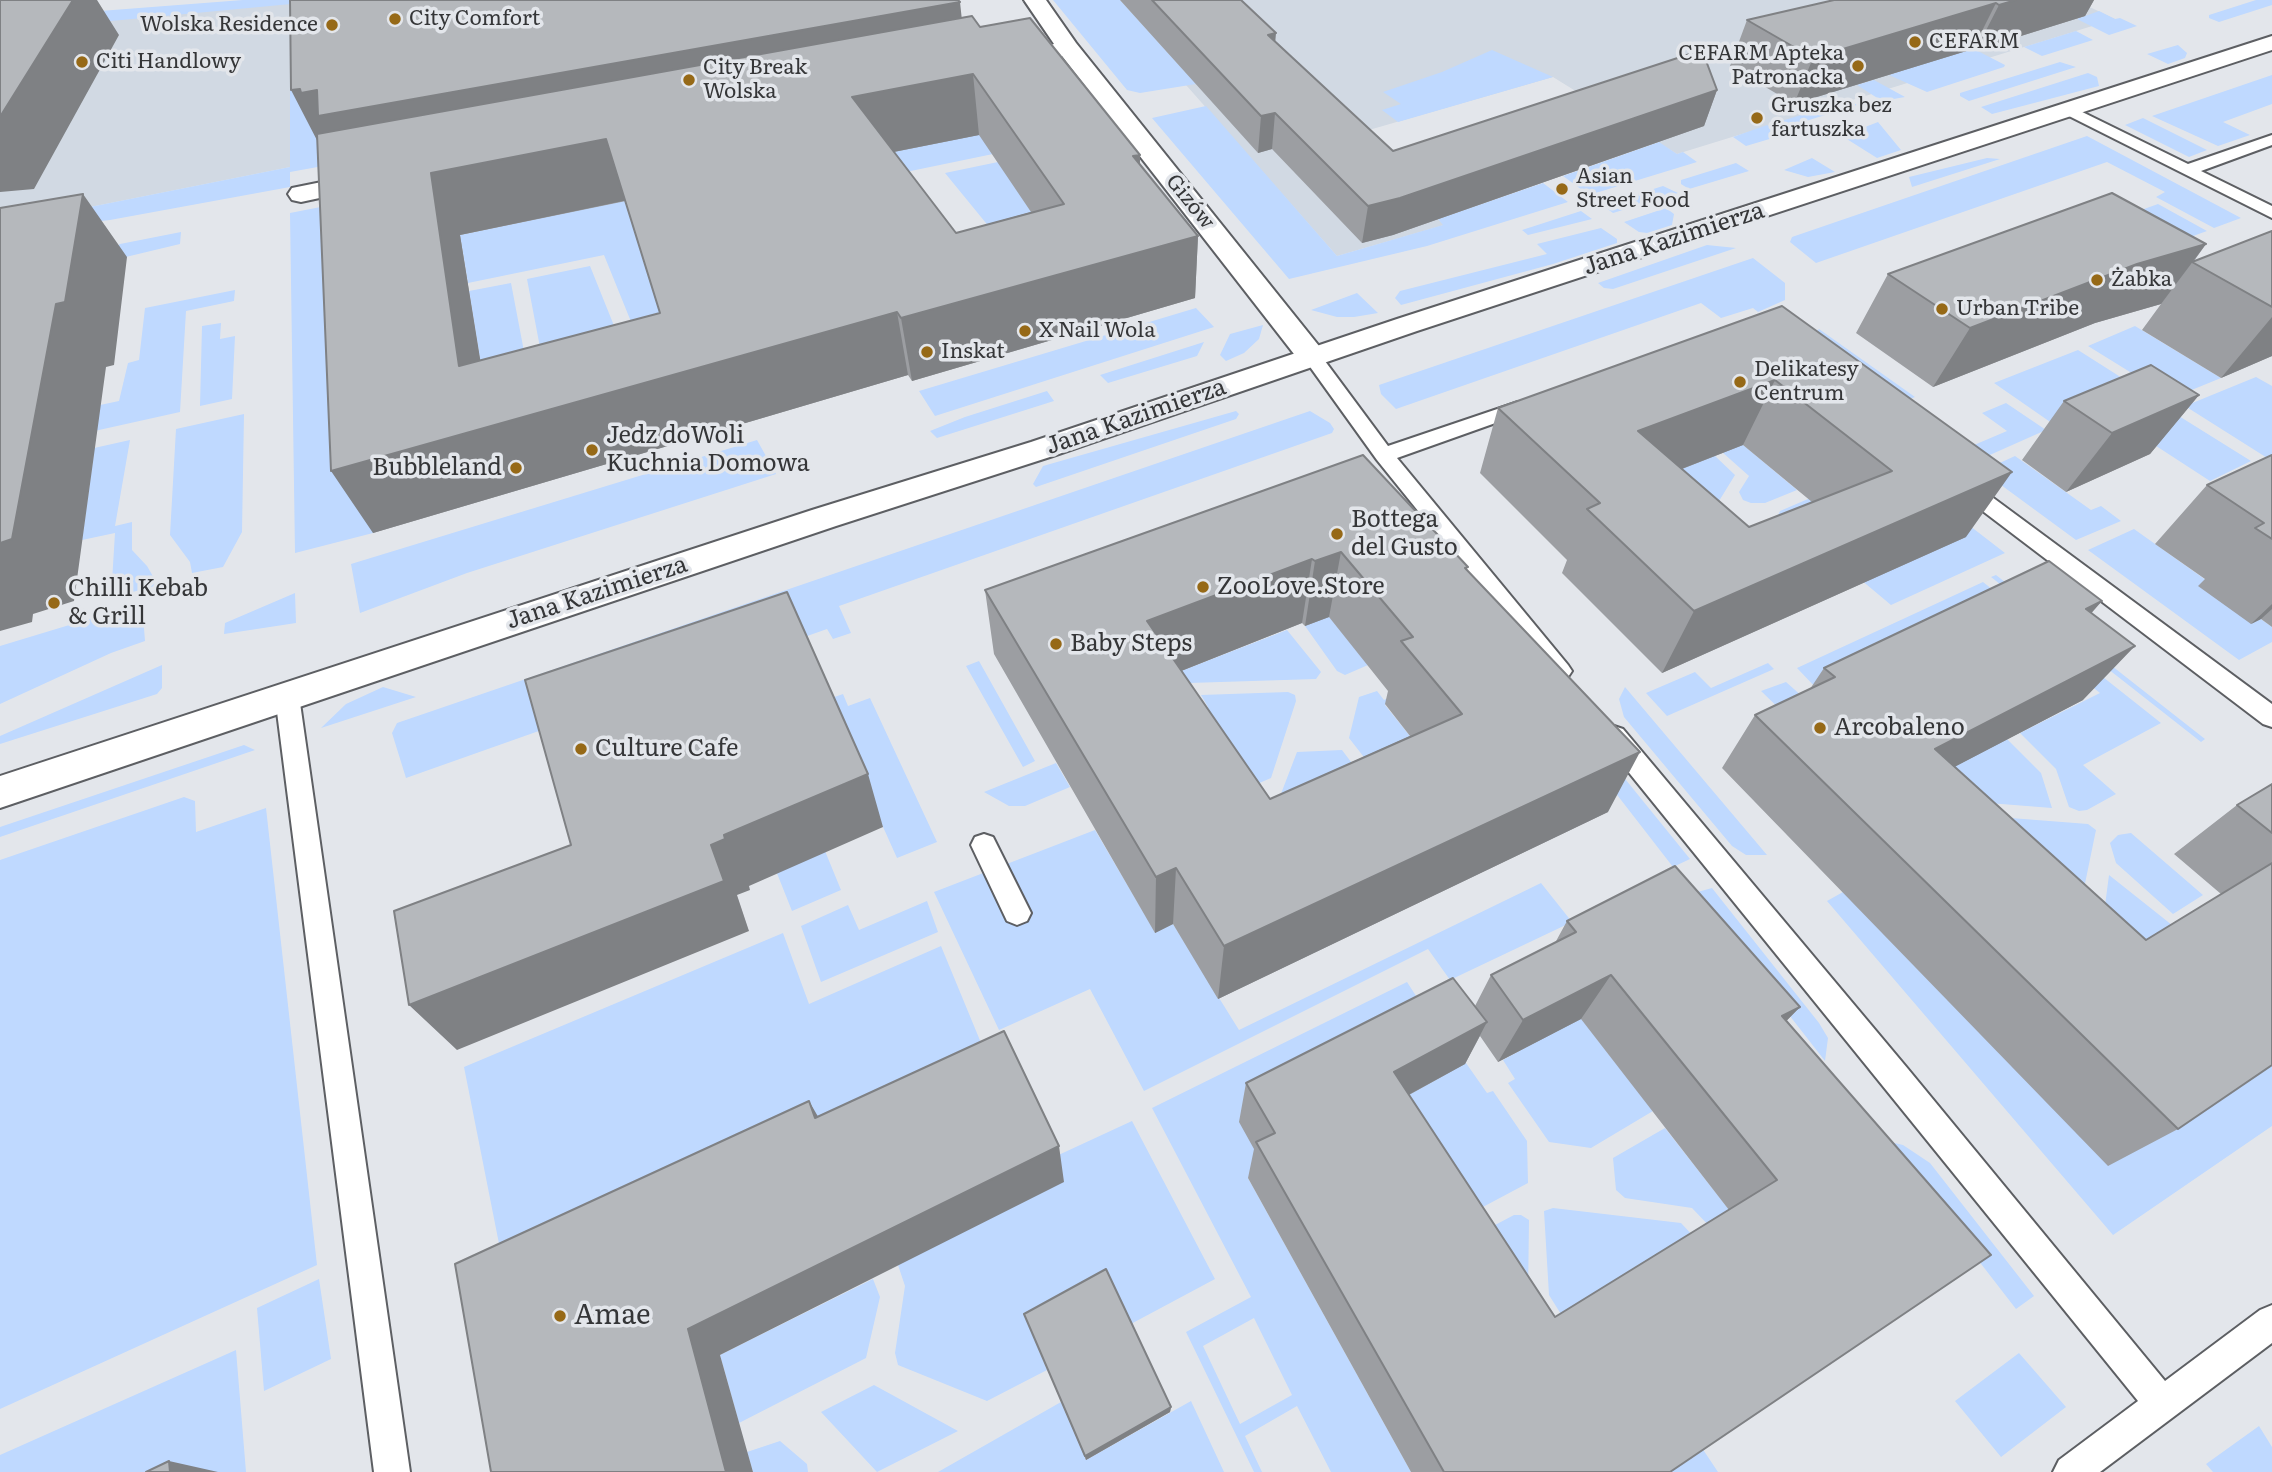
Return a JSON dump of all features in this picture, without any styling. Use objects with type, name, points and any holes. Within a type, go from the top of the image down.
[{"type":"street","name":"Gizów","points":[[1035,0],[1068,48],[1312,357]]},
{"type":"street","name":"Jana Kazimierza","points":[[0,792],[824,518],[1042,449],[1312,357],[2272,43]]},
{"type":"street","points":[[985,64],[1068,48]]},
{"type":"street","points":[[300,194],[391,176]]},
{"type":"lane","points":[[2068,110],[2272,214]]},
{"type":"lane","points":[[2188,170],[2272,140]]},
{"type":"lane","points":[[1312,357],[1384,455],[1578,693]]},
{"type":"lane","points":[[1384,455],[1547,399]]},
{"type":"lane","points":[[1951,477],[2272,717]]},
{"type":"lane","points":[[287,696],[392,1472]]},
{"type":"lane","points":[[1595,714],[1890,1069],[2162,1404]]},
{"type":"lane","points":[[984,845],[1017,913]]},
{"type":"lane","points":[[2071,1472],[2272,1322]]},
{"type":"shaded area","points":[[243,0],[291,0],[291,4],[90,23],[100,11]]},
{"type":"shaded area","points":[[291,0],[290,167],[0,225],[0,27]]},
{"type":"shaded area","points":[[1053,0],[1120,0],[1196,84],[1140,93],[1127,90]]},
{"type":"shaded area","points":[[1111,0],[2075,0],[2115,19],[1677,154],[1553,77],[1355,134],[1444,225],[1337,256]]},
{"type":"shaded area","points":[[2256,0],[2272,0],[2272,5],[2219,22],[2209,18],[2209,15]]},
{"type":"shaded area","points":[[2099,11],[2137,26],[2109,35],[2077,19]]},
{"type":"shaded area","points":[[290,25],[417,149],[290,172],[290,187],[110,220],[0,233],[0,225],[290,167]]},
{"type":"shaded area","points":[[2076,31],[2093,40],[2042,56],[2024,47]]},
{"type":"shaded area","points":[[2178,45],[2187,53],[2185,58],[2168,64],[2147,54]]},
{"type":"shaded area","points":[[1970,47],[2005,65],[2004,67],[1927,92],[1889,75]]},
{"type":"shaded area","points":[[1492,50],[1553,77],[1398,122],[1382,110],[1401,104],[1383,92],[1442,72]]},
{"type":"shaded area","points":[[2060,62],[2076,67],[1969,101],[1960,96],[1960,93]]},
{"type":"shaded area","points":[[2088,73],[2097,77],[2099,86],[1992,114],[1981,107]]},
{"type":"shaded area","points":[[2272,75],[2272,104],[2223,122],[2250,135],[2218,146],[2152,116]]},
{"type":"shaded area","points":[[1874,80],[1905,97],[1882,101],[1857,85]]},
{"type":"shaded area","points":[[1849,100],[1857,105],[1806,121],[1800,131],[1789,134],[1772,124]]},
{"type":"shaded area","points":[[1206,106],[1337,256],[1443,225],[1438,219],[1543,183],[1568,202],[1427,246],[1289,279],[1152,118]]},
{"type":"shaded area","points":[[2143,118],[2207,150],[2189,157],[2125,125]]},
{"type":"shaded area","points":[[1878,122],[1901,150],[1877,158],[1842,136]]},
{"type":"shaded area","points":[[1767,125],[1783,135],[1746,146],[1733,137]]},
{"type":"shaded area","points":[[980,134],[993,154],[780,198],[769,177]]},
{"type":"shaded area","points":[[2087,136],[2241,218],[2214,228],[2156,197],[2165,192],[2107,162],[1816,263],[1790,242],[1792,237]]},
{"type":"shaded area","points":[[1659,142],[1677,154],[1683,152],[1697,162],[1589,195],[1563,176]]},
{"type":"shaded area","points":[[1812,158],[1835,172],[1808,177],[1784,170]]},
{"type":"shaded area","points":[[1987,158],[2000,159],[1912,187],[1909,177]]},
{"type":"shaded area","points":[[998,162],[1043,229],[999,239],[945,173]]},
{"type":"shaded area","points":[[1736,163],[1749,171],[1689,189],[1681,184],[1681,180]]},
{"type":"shaded area","points":[[1663,186],[1678,193],[1613,213],[1602,205]]},
{"type":"shaded area","points":[[397,192],[351,209],[373,533],[295,553],[290,213]]},
{"type":"shaded area","points":[[628,200],[727,283],[653,376],[604,255],[468,283],[460,235]]},
{"type":"shaded area","points":[[2158,204],[2207,231],[2171,244],[2122,217]]},
{"type":"shaded area","points":[[1666,208],[1674,214],[1672,225],[1647,233],[1639,232],[1624,222]]},
{"type":"shaded area","points":[[1581,211],[1592,219],[1528,235],[1522,230]]},
{"type":"shaded area","points":[[1601,228],[1617,239],[1617,243],[1553,264],[1401,305],[1395,298],[1400,291],[1547,254],[1537,244]]},
{"type":"shaded area","points":[[181,232],[180,244],[109,261],[111,250],[120,244]]},
{"type":"shaded area","points":[[1707,245],[1736,248],[1613,289],[1604,288],[1598,283]]},
{"type":"shaded area","points":[[1753,258],[1785,283],[1785,300],[1758,312],[1753,308],[1721,318],[1701,303],[1396,409],[1381,394],[1379,385]]},
{"type":"shaded area","points":[[590,266],[627,358],[546,379],[527,279]]},
{"type":"shaded area","points":[[511,283],[526,362],[482,371],[469,291]]},
{"type":"shaded area","points":[[235,290],[234,301],[186,311],[180,412],[0,452],[0,414],[1,426],[119,401],[128,363],[139,360],[145,308]]},
{"type":"shaded area","points":[[1357,293],[1378,313],[1337,317],[1311,310]]},
{"type":"shaded area","points":[[1196,308],[1214,327],[935,416],[919,391]]},
{"type":"shaded area","points":[[221,323],[220,339],[235,336],[232,399],[200,406],[202,326]]},
{"type":"shaded area","points":[[1263,325],[1259,339],[1244,353],[1226,361],[1220,355],[1230,334]]},
{"type":"shaded area","points":[[2135,326],[2221,378],[2172,398],[2088,346]]},
{"type":"shaded area","points":[[1819,329],[1915,397],[1893,405],[1815,333]]},
{"type":"shaded area","points":[[1204,342],[1197,356],[1108,383],[1100,375]]},
{"type":"shaded area","points":[[2078,350],[2141,390],[2056,426],[1994,383]]},
{"type":"shaded area","points":[[2256,377],[2272,386],[2272,461],[2185,406]]},
{"type":"shaded area","points":[[1047,391],[1054,401],[937,438],[930,431],[965,417]]},
{"type":"shaded area","points":[[2150,398],[2251,461],[2210,481],[2110,416]]},
{"type":"shaded area","points":[[2006,403],[2046,430],[1974,462],[1960,451],[2007,431],[1982,413]]},
{"type":"shaded area","points":[[1236,411],[1239,414],[1236,419],[1036,487],[1033,484],[1043,466]]},
{"type":"shaded area","points":[[1310,411],[1330,423],[1334,429],[1332,433],[839,606],[851,633],[833,639],[827,629],[406,778],[392,733],[397,723]]},
{"type":"shaded area","points":[[244,414],[242,532],[223,567],[192,573],[190,562],[170,535],[176,429]]},
{"type":"shaded area","points":[[130,440],[115,526],[132,522],[132,550],[147,566],[158,585],[111,598],[115,533],[82,540],[94,452],[0,469]]},
{"type":"shaded area","points":[[757,440],[776,474],[467,573],[360,613],[351,564]]},
{"type":"shaded area","points":[[1742,444],[1797,490],[1765,503],[1743,500],[1739,492],[1749,476],[1722,452]]},
{"type":"shaded area","points":[[1865,445],[2005,553],[1891,605],[1854,574],[1769,534],[1780,511],[1808,499]]},
{"type":"shaded area","points":[[1714,455],[1735,475],[1711,514],[1640,485]]},
{"type":"shaded area","points":[[2015,456],[2091,510],[2101,506],[2121,521],[2076,540],[1982,471]]},
{"type":"shaded area","points":[[2134,529],[2272,627],[2272,642],[2239,660],[2088,550]]},
{"type":"shaded area","points":[[1996,575],[2205,739],[2201,742],[1991,577]]},
{"type":"shaded area","points":[[1983,582],[2161,723],[2083,765],[2116,794],[2087,810],[2079,811],[2069,807],[2056,769],[2020,733],[2100,693],[2004,616],[1791,720],[1761,691],[1786,682],[1803,697],[1818,690],[1797,668]]},
{"type":"shaded area","points":[[295,593],[296,623],[224,634],[225,623]]},
{"type":"shaded area","points":[[142,603],[145,641],[111,653],[0,704],[0,646]]},
{"type":"shaded area","points":[[1327,614],[1368,665],[1345,675],[1337,671],[1305,626]]},
{"type":"shaded area","points":[[1287,630],[1321,672],[1316,679],[1189,683],[1181,671]]},
{"type":"shaded area","points":[[979,661],[1035,761],[1023,767],[966,666]]},
{"type":"shaded area","points":[[1768,663],[1774,669],[1667,716],[1646,693],[1695,672],[1711,688]]},
{"type":"shaded area","points":[[162,665],[162,688],[157,694],[0,744],[0,736]]},
{"type":"shaded area","points":[[383,687],[416,697],[321,728],[346,704]]},
{"type":"shaded area","points":[[1625,687],[1767,855],[1746,855],[1732,846],[1624,717],[1619,699]]},
{"type":"shaded area","points":[[1377,691],[1384,700],[1393,695],[1385,705],[1442,776],[1395,797],[1349,738],[1359,697]]},
{"type":"shaded area","points":[[1288,692],[1295,695],[1296,701],[1271,778],[1222,799],[1170,722],[1208,707],[1201,695]]},
{"type":"shaded area","points":[[843,694],[848,706],[870,698],[937,842],[897,858],[826,700]]},
{"type":"shaded area","points":[[1566,729],[1596,743],[1690,859],[1673,867]]},
{"type":"shaded area","points":[[2007,739],[2041,773],[2052,808],[1976,802],[1933,767]]},
{"type":"shaded area","points":[[244,745],[255,750],[0,837],[0,827]]},
{"type":"shaded area","points":[[1342,750],[1382,803],[1264,838],[1297,752]]},
{"type":"shaded area","points":[[1056,763],[1070,787],[1025,806],[1009,806],[984,792]]},
{"type":"shaded area","points":[[739,778],[825,851],[841,890],[792,911]]},
{"type":"shaded area","points":[[184,797],[195,801],[196,832],[266,808],[317,1265],[0,1409],[0,860]]},
{"type":"shaded area","points":[[1972,815],[2088,824],[2096,830],[2081,903]]},
{"type":"shaded area","points":[[1095,830],[1155,932],[1173,924],[1239,1030],[1541,883],[1572,922],[1450,980],[1428,949],[1144,1091],[1090,989],[999,1030],[934,892]]},
{"type":"shaded area","points":[[2131,833],[2203,895],[2173,914],[2116,863],[2110,843],[2118,835]]},
{"type":"shaded area","points":[[2109,875],[2177,929],[2098,959]]},
{"type":"shaded area","points":[[1712,888],[1819,1023],[1828,1038],[1825,1061],[1694,893]]},
{"type":"shaded area","points":[[1843,892],[2108,1165],[2272,1056],[2272,1126],[2113,1235],[1827,901]]},
{"type":"shaded area","points":[[927,901],[938,932],[821,982],[801,926],[848,905],[859,930]]},
{"type":"shaded area","points":[[783,933],[809,1004],[941,946],[986,1055],[506,1279],[464,1067]]},
{"type":"shaded area","points":[[1545,972],[1653,1111],[1591,1148],[1549,1142],[1508,1083],[1515,1079],[1503,1060],[1537,1041]]},
{"type":"shaded area","points":[[1407,982],[1433,1022],[1424,1086],[1466,1063],[1487,1093],[1493,1091],[1527,1141],[1528,1183],[1449,1225],[1266,1169],[1248,1178],[1411,1472],[1331,1472],[1297,1406],[1245,1436],[1262,1472],[1254,1472],[1186,1332],[1251,1297],[1152,1108]],"holes":[[[1254,1318],[1292,1395],[1240,1424],[1203,1346]]]},
{"type":"shaded area","points":[[1132,1121],[1215,1279],[1129,1325],[1026,1319],[1047,1370],[987,1401],[898,1365],[895,1353],[905,1286],[898,1265],[1052,1158]]},
{"type":"shaded area","points":[[1665,1128],[1734,1216],[1712,1229],[1692,1208],[1625,1198],[1616,1190],[1613,1158]]},
{"type":"shaded area","points":[[1886,1141],[1903,1145],[1930,1163],[2034,1296],[2016,1309]]},
{"type":"shaded area","points":[[1553,1208],[1681,1223],[1696,1239],[1564,1319],[1549,1295],[1544,1211]]},
{"type":"shaded area","points":[[1514,1215],[1521,1215],[1529,1220],[1528,1295],[1461,1243]]},
{"type":"shaded area","points":[[319,1279],[331,1359],[264,1391],[257,1308]]},
{"type":"shaded area","points":[[873,1279],[880,1297],[866,1358],[739,1423],[720,1355]]},
{"type":"shaded area","points":[[236,1350],[246,1472],[0,1472],[0,1455]]},
{"type":"shaded area","points":[[2019,1353],[2066,1407],[2001,1457],[1955,1401]]},
{"type":"shaded area","points":[[874,1385],[958,1431],[877,1472],[821,1412]]},
{"type":"shaded area","points":[[1191,1401],[1224,1472],[938,1472],[1061,1402],[1086,1460]]},
{"type":"shaded area","points":[[2259,1426],[2272,1447],[2272,1472],[2213,1472],[2206,1464]]},
{"type":"shaded area","points":[[780,1441],[807,1464],[808,1472],[753,1472],[747,1452]]},
{"type":"shaded area","points":[[1698,1442],[1718,1472],[1654,1472]]},
{"type":"building","points":[[0,0],[73,0],[0,117]]},
{"type":"building","points":[[290,0],[960,2],[318,116],[317,90],[301,93],[300,89],[291,90]]},
{"type":"building","points":[[1152,0],[1241,0],[1276,33],[1268,35],[1393,151],[1702,50],[1717,90],[1400,198],[1368,206],[1275,113],[1261,116]]},
{"type":"building","points":[[1834,0],[2016,0],[1999,5],[1996,3],[1813,58],[1747,20]]},
{"type":"building","points":[[972,16],[980,27],[1030,18],[1140,155],[1133,156],[1198,236],[901,318],[897,312],[331,471],[317,134]],"holes":[[[973,74],[1064,204],[956,233],[852,97]],[[606,139],[660,313],[459,366],[431,173]]]},
{"type":"building","points":[[2112,193],[2206,244],[2137,264],[1970,328],[1888,274]]},
{"type":"building","points":[[83,194],[65,302],[56,304],[12,539],[0,543],[0,208]]},
{"type":"building","points":[[2272,231],[2272,307],[2192,262]]},
{"type":"building","points":[[1782,306],[2012,472],[1694,611],[1587,509],[1600,503],[1498,408]],"holes":[[[1775,380],[1892,471],[1749,527],[1638,431]]]},
{"type":"building","points":[[2151,365],[2199,395],[2112,433],[2064,401]]},
{"type":"building","points":[[1363,455],[1468,567],[1465,568],[1640,752],[1224,946],[1176,868],[1156,877],[985,590]],"holes":[[[1341,552],[1413,637],[1401,641],[1462,714],[1270,799],[1147,621],[1312,559],[1315,561]]]},
{"type":"building","points":[[2272,455],[2272,539],[2255,528],[2264,523],[2207,485]]},
{"type":"building","points":[[2049,561],[2102,601],[2086,609],[2135,646],[1935,749],[2146,940],[2272,863],[2272,1065],[2178,1129],[1755,715],[1835,677],[1824,668]]},
{"type":"building","points":[[787,592],[868,774],[724,835],[725,839],[711,845],[724,881],[409,1005],[394,911],[571,845],[525,680]]},
{"type":"building","points":[[2272,784],[2272,833],[2237,805]]},
{"type":"building","points":[[1675,866],[1800,1007],[1782,1016],[1991,1255],[1670,1472],[1444,1472],[1256,1142],[1275,1133],[1246,1083],[1453,978],[1487,1022],[1394,1072],[1555,1317],[1777,1180],[1611,975],[1523,1020],[1491,975],[1576,932],[1567,921]]},
{"type":"building","points":[[1004,1031],[1059,1146],[688,1329],[726,1472],[491,1472],[455,1264],[809,1101],[815,1118]]},
{"type":"building","points":[[1106,1269],[1171,1407],[1085,1456],[1024,1314]]},
{"type":"building","points":[[169,1461],[170,1472],[146,1472]]},
{"type":"place","name":"City Comfort","points":[[395,19]]},
{"type":"place","name":"Wolska Residence","points":[[332,25]]},
{"type":"place","name":"CEFARM","points":[[1915,42]]},
{"type":"place","name":"Citi Handlowy","points":[[82,62]]},
{"type":"place","name":"CEFARM Apteka Patronacka","points":[[1858,66]]},
{"type":"place","name":"City Break Wolska","points":[[689,80]]},
{"type":"place","name":"Gruszka bez fartuszka","points":[[1757,118]]},
{"type":"place","name":"Asian Street Food","points":[[1562,189]]},
{"type":"place","name":"Żabka","points":[[2097,280]]},
{"type":"place","name":"Urban Tribe","points":[[1942,309]]},
{"type":"place","name":"X Nail Wola","points":[[1025,331]]},
{"type":"place","name":"Inskat","points":[[927,352]]},
{"type":"place","name":"Delikatesy Centrum","points":[[1740,382]]},
{"type":"place","name":"Jedz doWoli Kuchnia Domowa","points":[[592,450]]},
{"type":"place","name":"Bubbleland","points":[[516,468]]},
{"type":"place","name":"Bottega del Gusto","points":[[1337,534]]},
{"type":"place","name":"ZooLove.Store","points":[[1203,587]]},
{"type":"place","name":"Chilli Kebab & Grill","points":[[54,603]]},
{"type":"place","name":"Baby Steps","points":[[1056,644]]},
{"type":"place","name":"Arcobaleno","points":[[1820,728]]},
{"type":"place","name":"Culture Cafe","points":[[581,749]]},
{"type":"place","name":"Amae","points":[[560,1316]]}]
